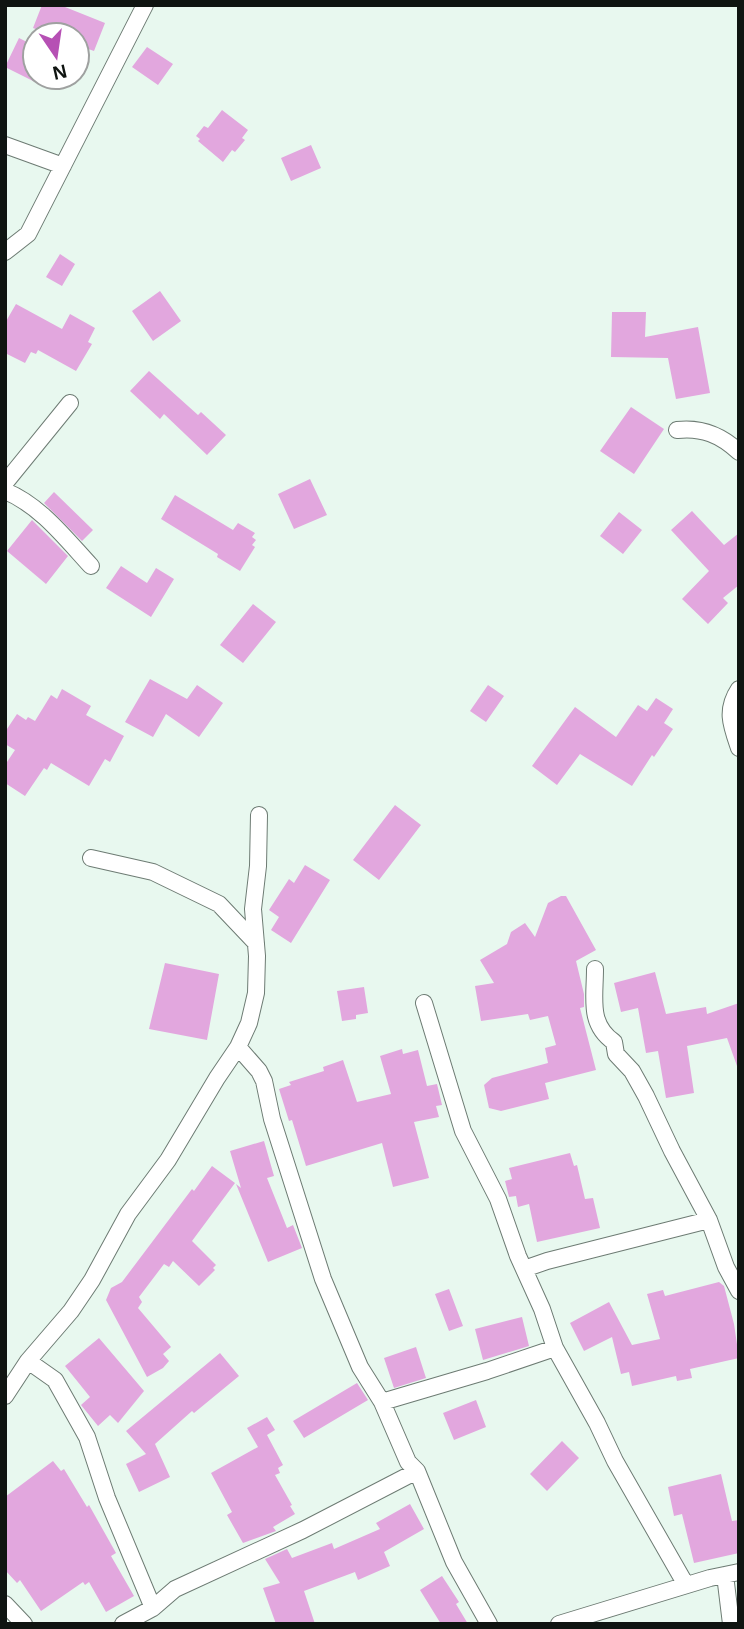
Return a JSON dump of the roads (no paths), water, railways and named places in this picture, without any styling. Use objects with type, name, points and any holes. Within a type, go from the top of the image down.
[{"type":"street","points":[[5,252],[28,234],[145,5]]},
{"type":"street","points":[[5,145],[63,166]]},
{"type":"street","points":[[5,483],[70,403]]},
{"type":"street","points":[[677,430],[696,428],[716,435],[739,452]]},
{"type":"street","points":[[5,491],[19,496],[47,520],[91,566]]},
{"type":"street","points":[[739,689],[729,710],[730,723],[739,748]]},
{"type":"street","points":[[5,1396],[29,1361],[78,1301],[128,1214],[168,1160],[238,1047],[256,993],[253,909],[260,815]]},
{"type":"street","points":[[91,858],[153,872],[219,904],[256,943]]},
{"type":"street","points":[[595,969],[595,1018],[602,1034],[614,1042],[617,1054],[632,1072],[709,1220],[726,1267],[739,1291]]},
{"type":"street","points":[[424,1003],[463,1131],[498,1199],[555,1348],[615,1461],[686,1585]]},
{"type":"street","points":[[238,1047],[259,1071],[264,1081],[274,1128],[323,1279],[360,1367],[382,1402],[408,1462],[417,1471],[454,1562],[489,1624]]},
{"type":"street","points":[[524,1269],[709,1220]]},
{"type":"street","points":[[382,1402],[555,1348]]},
{"type":"street","points":[[29,1361],[55,1380],[87,1437],[107,1498],[153,1608]]},
{"type":"street","points":[[123,1624],[153,1608],[175,1589],[303,1530],[417,1471]]},
{"type":"street","points":[[559,1624],[686,1585],[732,1574],[731,1624]]},
{"type":"street","points":[[5,1604],[24,1624]]}]
